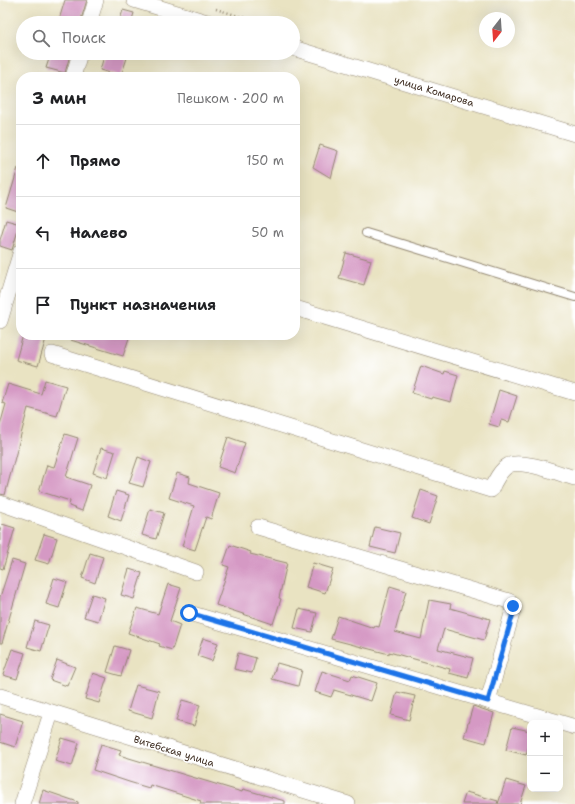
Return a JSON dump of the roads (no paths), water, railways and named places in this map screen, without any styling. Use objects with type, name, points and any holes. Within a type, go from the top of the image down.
[{"type":"street","points":[[91,16],[96,0]]},
{"type":"street","points":[[134,0],[213,16]]},
{"type":"street","name":"улица Комарова","points":[[300,50],[575,134]]},
{"type":"street","points":[[74,72],[78,60]]},
{"type":"street","points":[[0,322],[16,268]]},
{"type":"street","points":[[300,310],[575,393]]},
{"type":"street","points":[[52,354],[491,490],[494,481],[508,466],[515,464],[521,464],[575,478]]},
{"type":"street","points":[[0,503],[196,572]]},
{"type":"street","points":[[258,527],[509,601],[514,610],[488,701]]},
{"type":"street","points":[[189,613],[575,727]]},
{"type":"street","name":"Витебская улица","points":[[0,696],[348,804]]},
{"type":"street","points":[[22,804],[51,713]]},
{"type":"lane","points":[[366,233],[575,297]]}]
